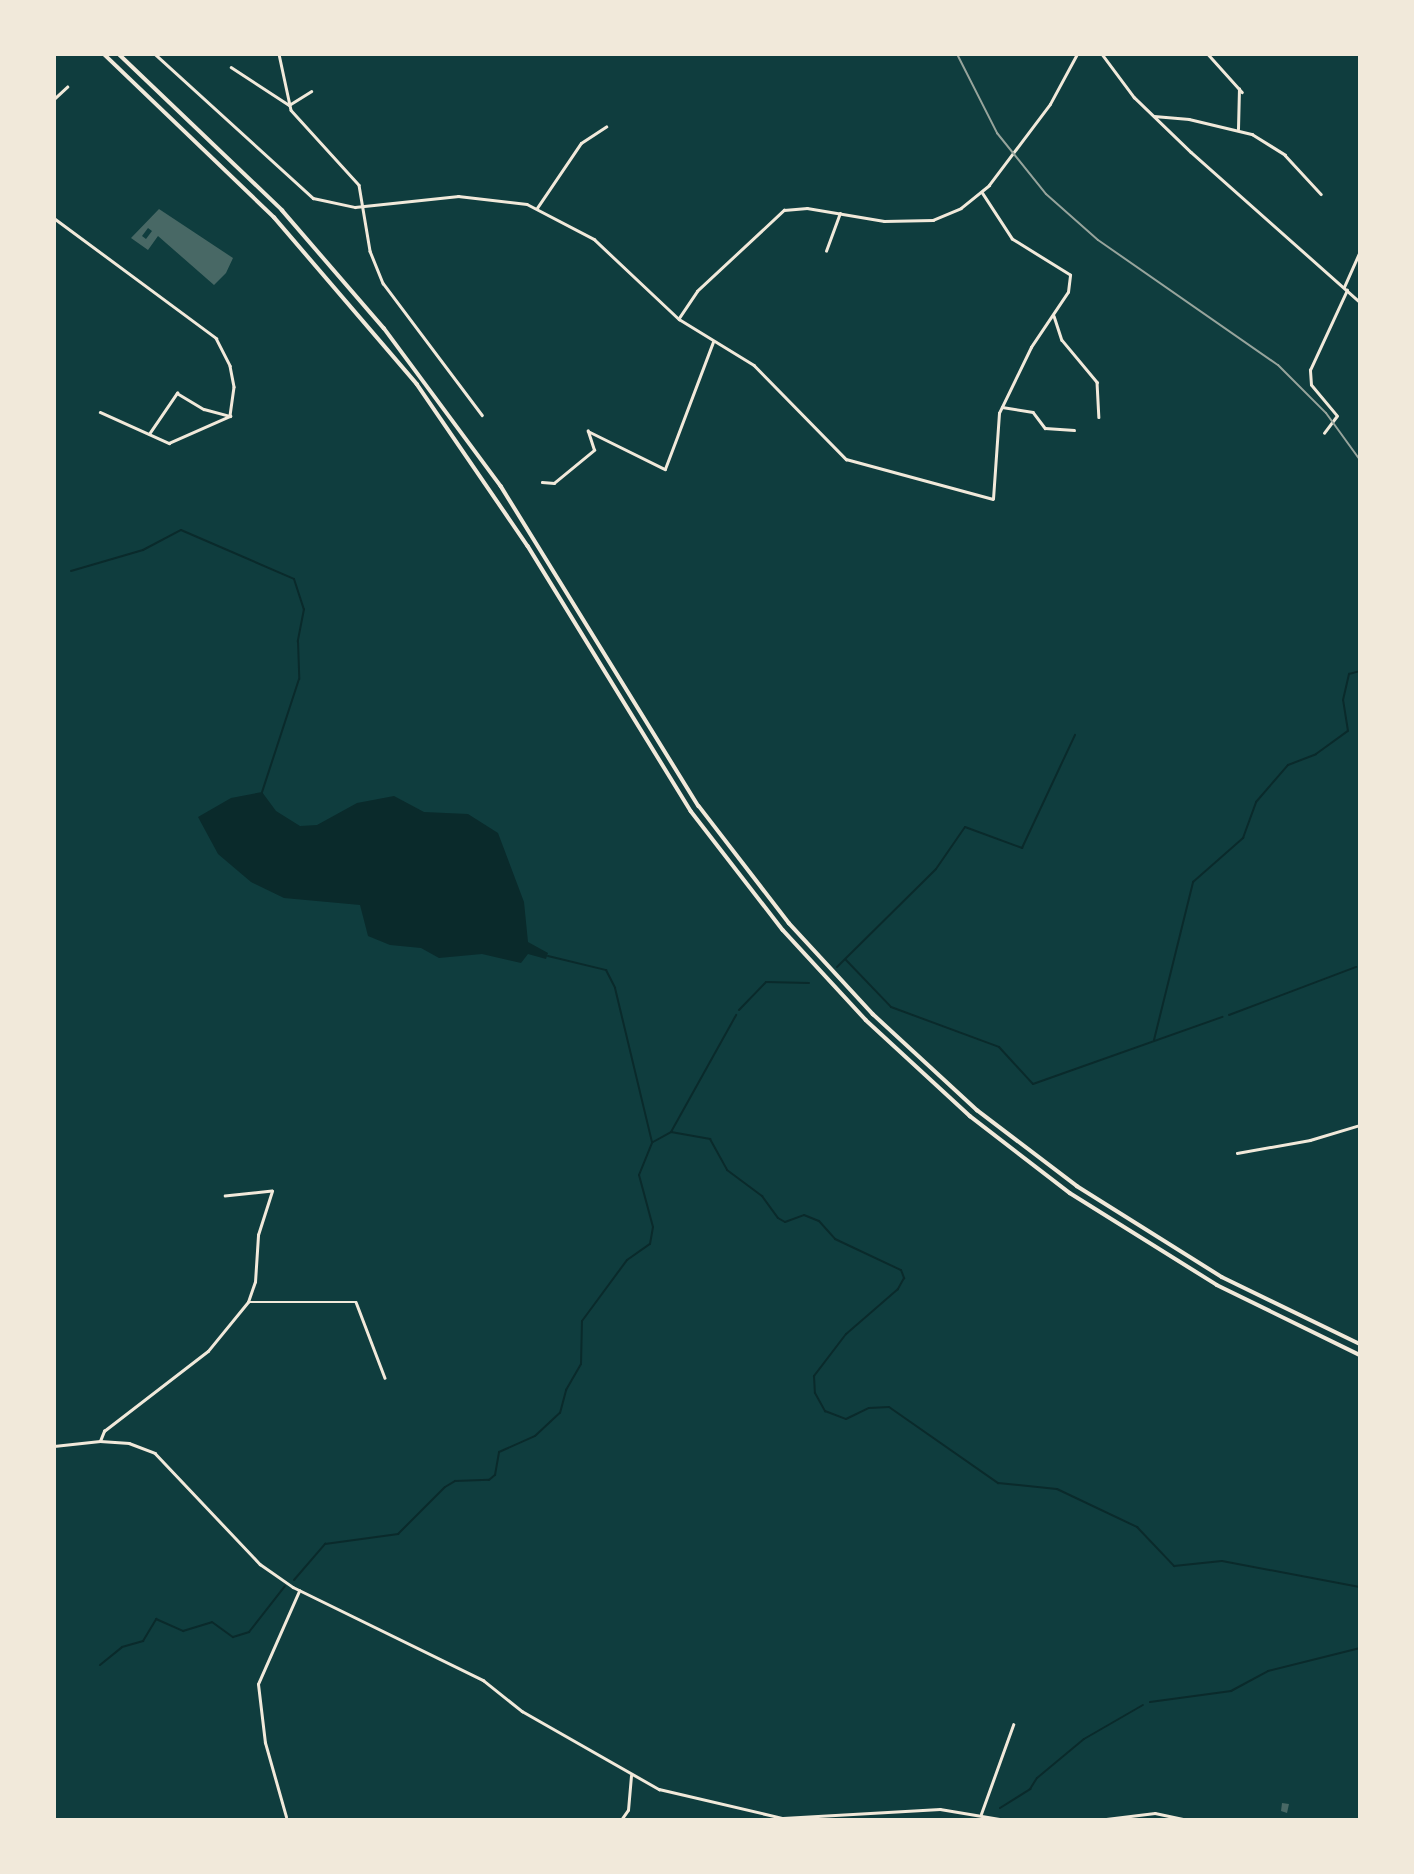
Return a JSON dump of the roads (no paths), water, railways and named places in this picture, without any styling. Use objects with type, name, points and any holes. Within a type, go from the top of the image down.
[{"type":"highway","points":[[104,54],[274,217],[417,384],[528,545],[691,811],[783,930],[866,1020],[970,1116],[1070,1193],[1217,1285],[1360,1355]]},
{"type":"highway","points":[[120,54],[282,210],[408,358],[501,486],[699,806],[789,923],[873,1014],[978,1110],[1077,1186],[1223,1277],[1360,1344]]},
{"type":"street","points":[[155,54],[303,191],[333,205],[364,207],[470,197],[537,208],[607,248],[679,318],[713,342],[754,365],[846,459],[993,499],[1002,407],[1031,347],[1068,292],[1070,275],[1012,239],[982,193]]},
{"type":"street","points":[[279,54],[289,105],[307,132],[355,180],[364,207],[370,251],[383,283],[482,415]]},
{"type":"street","points":[[679,318],[697,291],[734,260],[773,215],[793,207],[884,221],[933,220],[982,193],[1050,104],[1077,54]]},
{"type":"street","points":[[1102,54],[1154,117],[1360,302]]},
{"type":"street","points":[[1208,54],[1240,91],[1238,130]]},
{"type":"street","points":[[231,67],[289,105]]},
{"type":"street","points":[[54,99],[67,87]]},
{"type":"street","points":[[289,105],[311,91]]},
{"type":"street","points":[[1154,117],[1238,130],[1270,143],[1321,194]]},
{"type":"street","points":[[537,208],[581,143],[606,127]]},
{"type":"street","points":[[826,251],[840,213]]},
{"type":"street","points":[[54,218],[216,338],[230,366],[234,387],[230,416]]},
{"type":"street","points":[[1324,433],[1336,416],[1311,385],[1310,370],[1360,251]]},
{"type":"street","points":[[1054,316],[1062,340],[1097,382],[1099,417]]},
{"type":"street","points":[[542,482],[554,483],[594,450],[588,431],[665,469],[713,342]]},
{"type":"street","points":[[149,434],[177,393],[204,409],[230,416]]},
{"type":"street","points":[[1002,407],[1033,412],[1045,428],[1074,429]]},
{"type":"street","points":[[100,412],[174,443],[230,416]]},
{"type":"street","points":[[1237,1153],[1310,1140],[1360,1125]]},
{"type":"street","points":[[100,1441],[104,1430],[208,1351],[248,1302],[255,1282],[258,1235],[272,1191],[225,1196]]},
{"type":"street","points":[[248,1302],[356,1302],[385,1378]]},
{"type":"street","points":[[54,1446],[100,1441],[129,1443],[155,1453],[260,1564],[300,1590],[483,1680],[522,1712],[659,1789],[783,1818],[913,1809],[981,1814],[1004,1820]]},
{"type":"street","points":[[286,1816],[265,1743],[258,1684],[300,1590]]},
{"type":"street","points":[[981,1814],[1013,1725]]},
{"type":"street","points":[[621,1820],[628,1810],[632,1776]]},
{"type":"street","points":[[1098,1820],[1155,1813],[1187,1820]]},
{"type":"water","points":[[262,792],[276,811],[300,826],[317,825],[357,803],[394,796],[424,812],[468,814],[498,833],[524,902],[528,942],[548,953],[546,959],[528,954],[521,963],[482,954],[439,958],[421,948],[390,945],[368,936],[360,905],[284,898],[251,882],[218,854],[198,817],[231,798]]},
{"type":"waterway","points":[[71,571],[143,550],[181,530],[294,579],[304,609],[298,641],[299,679],[262,792]]},
{"type":"waterway","points":[[1154,1040],[1193,882],[1243,838],[1256,802],[1288,765],[1316,754],[1348,731],[1343,700],[1349,674],[1360,671]]},
{"type":"waterway","points":[[837,967],[936,869],[965,827],[1022,848],[1075,735]]},
{"type":"waterway","points":[[548,956],[606,970],[615,988],[652,1142]]},
{"type":"waterway","points":[[846,960],[891,1007],[999,1047],[1033,1084],[1222,1017]]},
{"type":"waterway","points":[[1229,1015],[1356,967]]},
{"type":"waterway","points":[[739,1010],[766,982],[809,983]]},
{"type":"waterway","points":[[653,1142],[671,1132],[736,1015]]},
{"type":"waterway","points":[[671,1132],[710,1139],[727,1170],[762,1196],[778,1218],[785,1222],[804,1215],[819,1221],[835,1239],[901,1270],[904,1278],[898,1289],[846,1334],[814,1376],[815,1393],[825,1411],[846,1419],[869,1408],[889,1407],[998,1483],[1057,1489],[1137,1527],[1174,1566],[1222,1561],[1360,1587]]},
{"type":"waterway","points":[[294,1580],[325,1544],[398,1534],[445,1487],[455,1481],[489,1480],[495,1475],[499,1452],[535,1436],[560,1413],[566,1390],[581,1364],[582,1321],[627,1260],[650,1244],[653,1227],[639,1175],[652,1143]]},
{"type":"waterway","points":[[100,1665],[122,1647],[143,1641],[156,1619],[183,1631],[212,1622],[233,1637],[249,1632],[285,1586]]},
{"type":"waterway","points":[[1150,1702],[1231,1691],[1268,1671],[1360,1648]]},
{"type":"waterway","points":[[1000,1808],[1030,1789],[1037,1778],[1084,1739],[1143,1705]]},
{"type":"railway","points":[[957,54],[997,133],[1046,194],[1098,240],[1278,365],[1326,413],[1360,460]]}]
